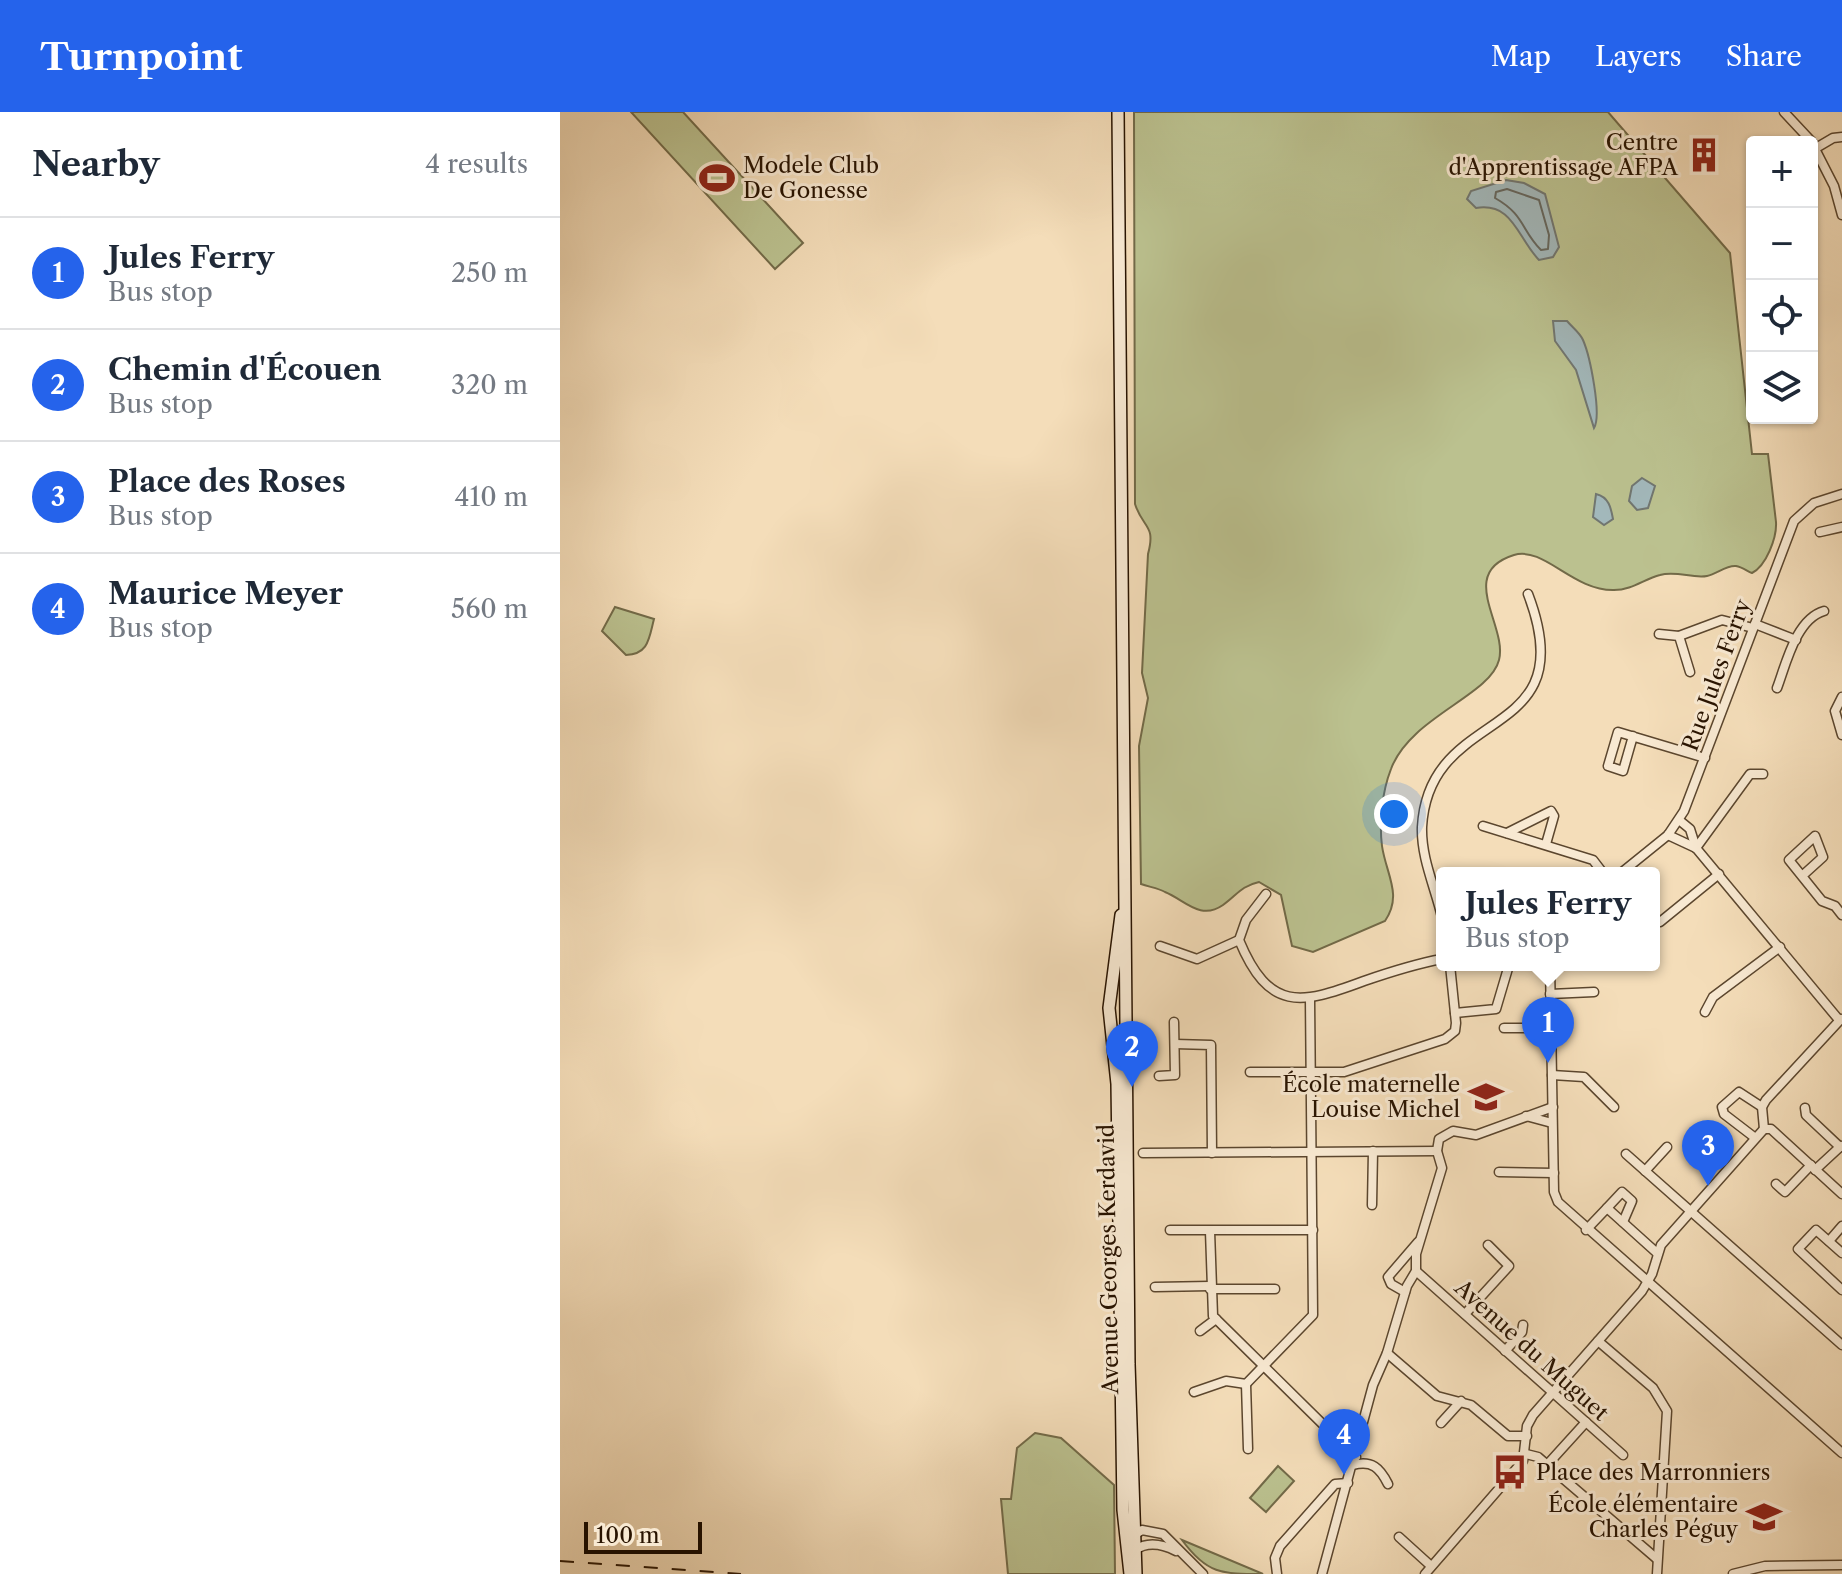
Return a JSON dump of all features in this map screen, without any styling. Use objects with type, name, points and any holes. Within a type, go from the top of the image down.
[{"type":"main road","points":[[1118,112],[1125,863]]},
{"type":"main road","name":"Avenue Georges Kerdavid","points":[[1125,863],[1109,1008],[1117,1084],[1123,1510],[1134,1544]]},
{"type":"main road","name":"Avenue Georges Kerdavid","points":[[1125,863],[1129,1409],[1134,1544]]},
{"type":"main road","points":[[1133,1574],[1134,1544]]},
{"type":"street","points":[[1784,112],[1806,136]]},
{"type":"street","points":[[1818,142],[1842,137]]},
{"type":"street","points":[[1818,154],[1834,186],[1842,215]]},
{"type":"street","name":"Rue Jules Ferry","points":[[1628,867],[1668,835],[1679,820],[1794,521],[1814,503],[1842,494]]},
{"type":"street","points":[[1820,532],[1842,527]]},
{"type":"street","points":[[1436,895],[1424,852],[1422,825],[1428,798],[1440,771],[1461,745],[1521,706],[1535,682],[1542,636],[1528,594]]},
{"type":"street","points":[[1777,688],[1796,640],[1811,618],[1824,611]]},
{"type":"street","points":[[1659,634],[1679,636],[1722,620],[1754,626],[1796,640]]},
{"type":"street","points":[[1679,636],[1690,672]]},
{"type":"street","points":[[1842,697],[1835,711],[1842,735]]},
{"type":"street","points":[[1633,736],[1623,771],[1608,766],[1618,732],[1633,736],[1705,758]]},
{"type":"street","points":[[1696,848],[1750,774],[1763,774]]},
{"type":"street","points":[[1507,833],[1551,811],[1554,816],[1546,844]]},
{"type":"street","points":[[1679,820],[1690,829],[1696,848]]},
{"type":"street","points":[[1483,826],[1593,860],[1598,867]]},
{"type":"street","points":[[1668,835],[1696,848],[1841,1019],[1762,1107],[1764,1129]]},
{"type":"street","points":[[1802,876],[1823,857],[1815,836],[1789,860],[1822,901],[1839,904],[1842,915]]},
{"type":"street","points":[[1660,922],[1719,874]]},
{"type":"street","points":[[1266,894],[1246,920],[1239,940],[1248,961],[1268,986],[1289,997],[1310,999],[1406,966],[1436,960]]},
{"type":"street","points":[[1160,946],[1197,959],[1239,940]]},
{"type":"street","points":[[1705,1012],[1713,997],[1780,947]]},
{"type":"street","points":[[1250,1072],[1344,1072],[1445,1039],[1455,1031],[1451,971]]},
{"type":"street","points":[[1455,1013],[1496,1009],[1507,971]]},
{"type":"street","points":[[1550,971],[1552,1123],[1558,1202],[1586,1230],[1842,1453]]},
{"type":"street","points":[[1550,994],[1594,992]]},
{"type":"street","points":[[1248,1449],[1246,1384],[1313,1315],[1310,999]]},
{"type":"street","points":[[1159,1076],[1175,1075],[1174,1022]]},
{"type":"street","points":[[1504,1028],[1552,1028]]},
{"type":"street","points":[[1175,1044],[1211,1045],[1212,1153]]},
{"type":"street","points":[[1552,1075],[1584,1077],[1614,1107]]},
{"type":"street","points":[[1754,1137],[1724,1114],[1722,1107],[1739,1092],[1762,1107]]},
{"type":"street","points":[[1322,1574],[1373,1385],[1387,1353],[1405,1292],[1416,1271],[1420,1239],[1442,1168],[1437,1151],[1439,1139],[1447,1133],[1476,1135],[1521,1116],[1553,1107]]},
{"type":"street","points":[[1776,1184],[1785,1192],[1841,1146],[1806,1115],[1805,1108]]},
{"type":"street","points":[[1521,1116],[1552,1123]]},
{"type":"street","points":[[1425,1574],[1526,1454],[1529,1419],[1648,1282],[1657,1253],[1747,1150],[1754,1137],[1764,1129],[1771,1129],[1842,1194]]},
{"type":"street","points":[[1645,1171],[1667,1147]]},
{"type":"street","points":[[1372,1205],[1373,1151]]},
{"type":"street","points":[[1143,1153],[1437,1151]]},
{"type":"street","points":[[1626,1154],[1842,1345]]},
{"type":"street","points":[[1499,1172],[1554,1173]]},
{"type":"street","points":[[1586,1230],[1622,1192],[1632,1201],[1623,1222]]},
{"type":"street","points":[[1607,1208],[1657,1253]]},
{"type":"street","points":[[1829,1241],[1842,1226]]},
{"type":"street","points":[[1170,1230],[1313,1230]]},
{"type":"street","points":[[1842,1253],[1816,1230],[1798,1249],[1842,1290]]},
{"type":"street","points":[[1210,1231],[1210,1305],[1216,1319],[1354,1461],[1376,1466],[1388,1484]]},
{"type":"street","points":[[1405,1292],[1391,1284],[1388,1277],[1420,1239]]},
{"type":"street","points":[[1465,1314],[1509,1266],[1488,1245]]},
{"type":"street","name":"Avenue du Muguet","points":[[1416,1271],[1623,1455]]},
{"type":"street","points":[[1155,1287],[1275,1289]]},
{"type":"street","points":[[1200,1331],[1216,1319]]},
{"type":"street","points":[[1505,1351],[1522,1332],[1523,1325]]},
{"type":"street","points":[[1598,1341],[1653,1388],[1667,1411],[1657,1574]]},
{"type":"street","points":[[1387,1353],[1437,1396],[1461,1401],[1504,1434],[1527,1436]]},
{"type":"street","points":[[1194,1392],[1226,1381],[1246,1384]]},
{"type":"street","points":[[1441,1423],[1461,1401]]},
{"type":"street","points":[[1547,1465],[1586,1422]]},
{"type":"street","points":[[1526,1454],[1538,1457],[1657,1559]]},
{"type":"street","points":[[1277,1574],[1275,1558],[1280,1546],[1335,1484],[1348,1483]]},
{"type":"street","points":[[1182,1554],[1158,1545],[1134,1544],[1142,1530],[1163,1534],[1203,1574]]},
{"type":"street","points":[[1399,1537],[1431,1566]]},
{"type":"street","points":[[1733,1574],[1765,1566],[1842,1565]]},
{"type":"green space","name":"Modele Club De Gonesse","points":[[631,112],[683,112],[803,243],[775,269]]},
{"type":"green space","points":[[1134,112],[1608,112],[1730,253],[1746,424],[1749,424],[1752,454],[1768,454],[1776,528],[1766,558],[1752,573],[1736,566],[1702,577],[1666,574],[1614,590],[1585,584],[1548,562],[1525,554],[1514,555],[1497,563],[1488,574],[1486,587],[1500,646],[1499,660],[1493,673],[1415,735],[1401,751],[1388,778],[1381,827],[1382,846],[1393,893],[1390,911],[1385,921],[1313,952],[1292,946],[1281,895],[1259,882],[1243,888],[1223,905],[1207,911],[1193,908],[1162,891],[1141,884],[1139,746],[1148,698],[1142,673],[1150,532],[1135,504]]},
{"type":"green space","points":[[615,607],[654,619],[647,644],[639,652],[626,655],[602,631]]},
{"type":"green space","points":[[1035,1433],[1061,1438],[1114,1485],[1115,1574],[1008,1574],[1001,1499],[1011,1499],[1017,1448]]},
{"type":"green space","points":[[1278,1466],[1294,1481],[1266,1512],[1250,1498]]},
{"type":"green space","points":[[1182,1540],[1263,1574],[1216,1570],[1199,1560]]},
{"type":"water","points":[[1506,180],[1524,183],[1545,194],[1559,247],[1553,257],[1539,260],[1506,216],[1498,210],[1476,208],[1467,199],[1471,191]]},
{"type":"water","points":[[1553,321],[1567,321],[1583,340],[1596,399],[1594,428],[1576,370],[1555,341]]},
{"type":"water","points":[[1642,478],[1655,486],[1648,508],[1637,510],[1629,501],[1632,486]]},
{"type":"water","points":[[1596,494],[1607,500],[1611,511],[1613,519],[1604,525],[1593,517]]},
{"type":"railway","points":[[560,1561],[741,1574]]},
{"type":"place","name":"Centre d'Apprentissage AFPA","points":[[1704,155]]},
{"type":"place","name":"Modele Club De Gonesse","points":[[717,178]]},
{"type":"place","name":"Jules Ferry","points":[[1548,1063]]},
{"type":"place","name":"Chemin d'Écouen","points":[[1132,1087]]},
{"type":"place","name":"École maternelle Louise Michel","points":[[1486,1097]]},
{"type":"place","name":"Place des Roses","points":[[1708,1186]]},
{"type":"place","name":"Place des Marronniers","points":[[1510,1472]]},
{"type":"place","name":"Maurice Meyer","points":[[1344,1475]]},
{"type":"place","name":"École élémentaire Charles Péguy","points":[[1764,1517]]}]
